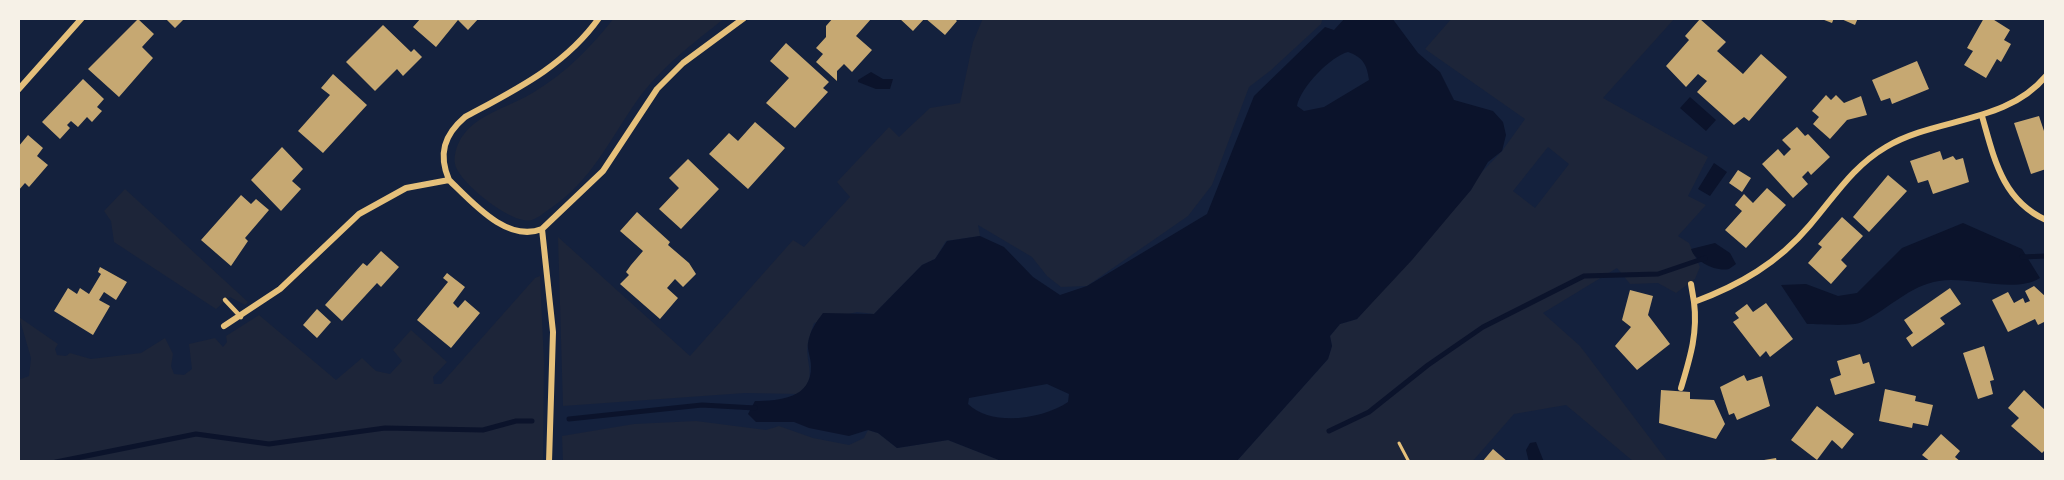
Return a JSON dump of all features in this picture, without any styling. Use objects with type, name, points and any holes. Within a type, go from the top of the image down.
[{"type":"street","points":[[18,90],[82,18]]},
{"type":"street","points":[[598,18],[586,36],[548,70],[465,117],[447,137],[442,151],[443,166],[449,180],[504,227],[531,233],[542,229],[603,171],[657,89],[683,63],[744,18]]},
{"type":"street","points":[[1694,302],[1732,287],[1779,256],[1811,224],[1849,176],[1885,147],[1930,128],[1982,116],[2024,98],[2046,76]]},
{"type":"street","points":[[1982,116],[1999,172],[2011,194],[2021,205],[2046,220]]},
{"type":"street","points":[[224,326],[241,317],[280,289],[359,214],[406,188],[449,180]]},
{"type":"street","points":[[542,229],[553,332],[549,462]]},
{"type":"street","points":[[1681,388],[1694,343],[1696,324],[1691,284]]},
{"type":"lane","points":[[225,300],[241,317]]},
{"type":"path","points":[[1399,443],[1409,462]]},
{"type":"shaded area","points":[[614,18],[725,18],[655,78],[588,173],[565,197],[532,220],[523,220],[500,210],[476,191],[458,172],[455,156],[456,148],[462,137],[479,121],[525,97],[557,76],[587,49]]},
{"type":"shaded area","points":[[983,18],[1323,18],[1321,24],[1249,87],[1212,185],[1188,216],[1087,286],[1061,287],[1047,276],[1032,257],[978,225],[980,236],[946,241],[935,259],[922,265],[874,314],[857,312],[814,323],[807,350],[810,376],[805,388],[799,394],[745,393],[563,406],[558,237],[690,356],[793,240],[804,247],[850,197],[837,182],[889,127],[899,137],[930,108],[960,103],[973,42]]},
{"type":"shaded area","points":[[1345,18],[1392,18],[1418,53],[1440,72],[1454,100],[1493,111],[1503,122],[1506,135],[1502,151],[1488,162],[1471,190],[1412,260],[1357,319],[1340,324],[1330,336],[1332,346],[1328,359],[1236,462],[1004,462],[948,440],[897,448],[878,433],[868,430],[849,436],[809,428],[794,422],[756,422],[748,414],[755,401],[784,398],[800,391],[806,385],[810,377],[811,366],[808,343],[823,313],[874,314],[922,265],[935,259],[947,241],[980,236],[1004,247],[1033,277],[1060,295],[1087,286],[1207,214],[1254,96],[1325,27],[1334,30]],"holes":[[[1348,52],[1363,62],[1369,80],[1324,107],[1304,111],[1297,106],[1299,99],[1317,74],[1333,60]],[[1047,384],[1069,394],[1068,402],[1045,413],[1018,418],[990,416],[968,404],[969,398]]]},
{"type":"shaded area","points":[[1452,18],[1675,18],[1603,98],[1708,157],[1688,196],[1706,205],[1678,236],[1689,243],[1700,267],[1695,279],[1676,293],[1658,283],[1630,284],[1617,268],[1543,313],[1580,346],[1668,462],[1634,462],[1566,405],[1514,414],[1472,462],[1236,462],[1328,359],[1332,346],[1330,336],[1340,324],[1357,319],[1471,190],[1477,177],[1502,151],[1525,119],[1425,49]],"holes":[[[1548,147],[1569,164],[1535,208],[1513,191]]]},
{"type":"shaded area","points":[[871,72],[883,79],[893,79],[890,89],[876,89],[858,82]]},
{"type":"shaded area","points":[[1690,97],[1716,120],[1706,131],[1680,108]]},
{"type":"shaded area","points":[[1714,163],[1727,172],[1710,196],[1698,189]]},
{"type":"shaded area","points":[[125,189],[248,302],[245,305],[230,297],[216,309],[114,242],[111,221],[104,211]]},
{"type":"shaded area","points":[[1963,223],[2022,249],[2040,278],[2018,285],[1951,280],[1928,283],[1909,292],[1862,322],[1843,325],[1807,324],[1781,285],[1806,284],[1838,296],[1857,293],[1902,248]]},
{"type":"shaded area","points":[[1715,243],[1730,253],[1736,264],[1724,270],[1712,267],[1701,262],[1691,249]]},
{"type":"shaded area","points":[[540,276],[544,362],[543,462],[18,462],[18,380],[29,376],[31,358],[19,317],[58,344],[55,349],[57,355],[66,356],[70,353],[91,359],[141,353],[165,338],[173,354],[171,366],[174,374],[184,375],[192,369],[189,344],[215,338],[223,347],[227,342],[226,336],[259,315],[336,380],[362,358],[376,371],[390,374],[402,361],[393,350],[411,330],[447,362],[433,377],[434,384],[441,384],[535,278]]},
{"type":"shaded area","points":[[696,421],[766,430],[779,426],[813,438],[849,445],[864,438],[868,430],[878,433],[897,448],[948,440],[1004,462],[563,462],[562,436],[634,424]]},
{"type":"shaded area","points":[[1536,442],[1544,462],[1529,462],[1526,450],[1530,443]]},
{"type":"building","points":[[165,18],[185,18],[175,28]]},
{"type":"building","points":[[421,18],[479,18],[468,30],[458,20],[436,47],[413,27]]},
{"type":"building","points":[[833,18],[871,19],[856,36],[872,50],[852,72],[844,64],[837,71],[837,81],[816,62],[823,54],[816,48],[826,37],[826,26]]},
{"type":"building","points":[[899,18],[925,18],[913,31]]},
{"type":"building","points":[[925,18],[954,18],[957,21],[945,35]]},
{"type":"building","points":[[1819,18],[1834,18],[1832,23]]},
{"type":"building","points":[[1839,18],[1858,18],[1855,25]]},
{"type":"building","points":[[1984,18],[1991,18],[2010,30],[2004,40],[2011,44],[2001,62],[1997,59],[1986,78],[1964,65],[1973,51],[1967,48]]},
{"type":"building","points":[[138,19],[154,34],[142,47],[153,58],[119,97],[88,69]]},
{"type":"building","points":[[1700,19],[1726,42],[1717,51],[1743,74],[1761,54],[1787,77],[1749,121],[1744,117],[1734,125],[1697,92],[1707,81],[1698,74],[1686,87],[1666,66],[1689,40],[1685,36]]},
{"type":"building","points":[[383,25],[411,52],[414,49],[422,57],[403,76],[397,69],[375,91],[346,62]]},
{"type":"building","points":[[786,43],[829,82],[823,88],[828,92],[795,128],[766,103],[789,78],[770,61]]},
{"type":"building","points":[[1917,61],[1929,89],[1892,104],[1890,98],[1881,101],[1872,80]]},
{"type":"building","points":[[333,74],[367,105],[323,153],[298,131],[330,95],[321,88]]},
{"type":"building","points":[[83,79],[104,99],[97,107],[102,111],[92,122],[87,117],[78,127],[71,121],[67,125],[70,128],[60,139],[42,122]]},
{"type":"building","points":[[1826,95],[1831,100],[1836,95],[1844,103],[1861,96],[1867,115],[1847,120],[1830,139],[1813,124],[1819,117],[1812,111]]},
{"type":"building","points":[[2039,116],[2046,137],[2046,169],[2031,174],[2014,123]]},
{"type":"building","points":[[755,122],[785,148],[748,189],[709,154],[729,133],[738,141]]},
{"type":"building","points":[[1797,127],[1805,136],[1808,134],[1830,157],[1811,175],[1808,171],[1802,177],[1808,184],[1793,198],[1762,164],[1778,149],[1784,156],[1791,149],[1782,140]]},
{"type":"building","points":[[28,135],[43,148],[37,156],[48,165],[29,187],[25,183],[18,191],[18,147]]},
{"type":"building","points":[[282,147],[303,169],[292,181],[301,189],[281,211],[251,180]]},
{"type":"building","points":[[1940,151],[1943,160],[1953,156],[1956,160],[1963,158],[1969,182],[1933,194],[1928,180],[1918,183],[1910,161]]},
{"type":"building","points":[[688,159],[719,189],[681,229],[659,209],[679,188],[669,178]]},
{"type":"building","points":[[1738,170],[1751,178],[1742,192],[1729,183]]},
{"type":"building","points":[[1888,175],[1907,191],[1869,232],[1853,217]]},
{"type":"building","points":[[1767,188],[1786,205],[1746,248],[1725,230],[1742,211],[1735,205],[1744,194],[1753,203]]},
{"type":"building","points":[[241,195],[251,204],[256,199],[269,210],[245,238],[248,241],[231,266],[201,240]]},
{"type":"building","points":[[637,212],[670,242],[668,245],[689,263],[696,274],[683,287],[675,279],[667,288],[678,298],[660,319],[620,284],[629,275],[626,272],[643,251],[620,231]]},
{"type":"building","points":[[1842,217],[1863,236],[1841,260],[1847,266],[1831,284],[1808,263],[1822,247],[1818,244]]},
{"type":"building","points":[[381,251],[399,267],[381,287],[377,283],[342,321],[325,305],[363,263],[367,266]]},
{"type":"building","points":[[100,267],[127,282],[116,300],[104,292],[99,300],[110,306],[93,335],[54,311],[68,288],[77,294],[80,288],[89,294],[101,274],[98,272]]},
{"type":"building","points":[[447,273],[465,287],[453,303],[458,308],[465,300],[480,313],[451,348],[417,320],[448,282],[443,278]]},
{"type":"building","points":[[2034,286],[2046,297],[2046,321],[2038,325],[2035,319],[2008,332],[1992,300],[2008,292],[2014,303],[2023,298],[2025,303],[2030,301],[2025,291]]},
{"type":"building","points":[[1950,288],[1961,304],[1940,318],[1945,324],[1912,347],[1906,338],[1913,333],[1904,320]]},
{"type":"building","points":[[1630,290],[1653,296],[1648,315],[1670,344],[1637,370],[1615,346],[1631,327],[1622,320]]},
{"type":"building","points":[[1766,303],[1793,339],[1770,357],[1766,351],[1760,357],[1733,322],[1739,318],[1735,313],[1747,304],[1753,312]]},
{"type":"building","points":[[317,309],[331,322],[317,338],[303,325]]},
{"type":"building","points":[[1984,346],[1994,380],[1990,381],[1993,394],[1978,399],[1963,353]]},
{"type":"building","points":[[1860,354],[1863,364],[1869,362],[1875,383],[1835,395],[1830,379],[1841,375],[1837,361]]},
{"type":"building","points":[[1744,375],[1747,381],[1762,376],[1770,406],[1737,420],[1734,413],[1729,415],[1720,387]]},
{"type":"building","points":[[1885,389],[1916,396],[1915,401],[1933,405],[1928,426],[1913,423],[1912,428],[1879,421]]},
{"type":"building","points":[[1661,390],[1690,392],[1690,399],[1714,400],[1725,424],[1716,439],[1659,423]]},
{"type":"building","points":[[2024,390],[2046,411],[2046,449],[2042,453],[2011,426],[2019,418],[2008,408]]},
{"type":"building","points":[[1817,406],[1854,434],[1842,449],[1832,440],[1817,460],[1791,440]]},
{"type":"building","points":[[1941,434],[1960,451],[1955,457],[1961,462],[1931,462],[1922,455]]},
{"type":"building","points":[[1493,449],[1508,462],[1482,462]]},
{"type":"building","points":[[1776,458],[1777,462],[1758,462],[1758,461]]},
{"type":"waterway","points":[[2022,257],[2046,256]]},
{"type":"waterway","points":[[1329,431],[1369,412],[1428,365],[1483,327],[1584,276],[1658,274],[1705,258]]},
{"type":"waterway","points":[[569,419],[702,405],[755,408]]},
{"type":"waterway","points":[[56,462],[196,434],[269,444],[385,428],[483,430],[516,421],[532,421]]}]
